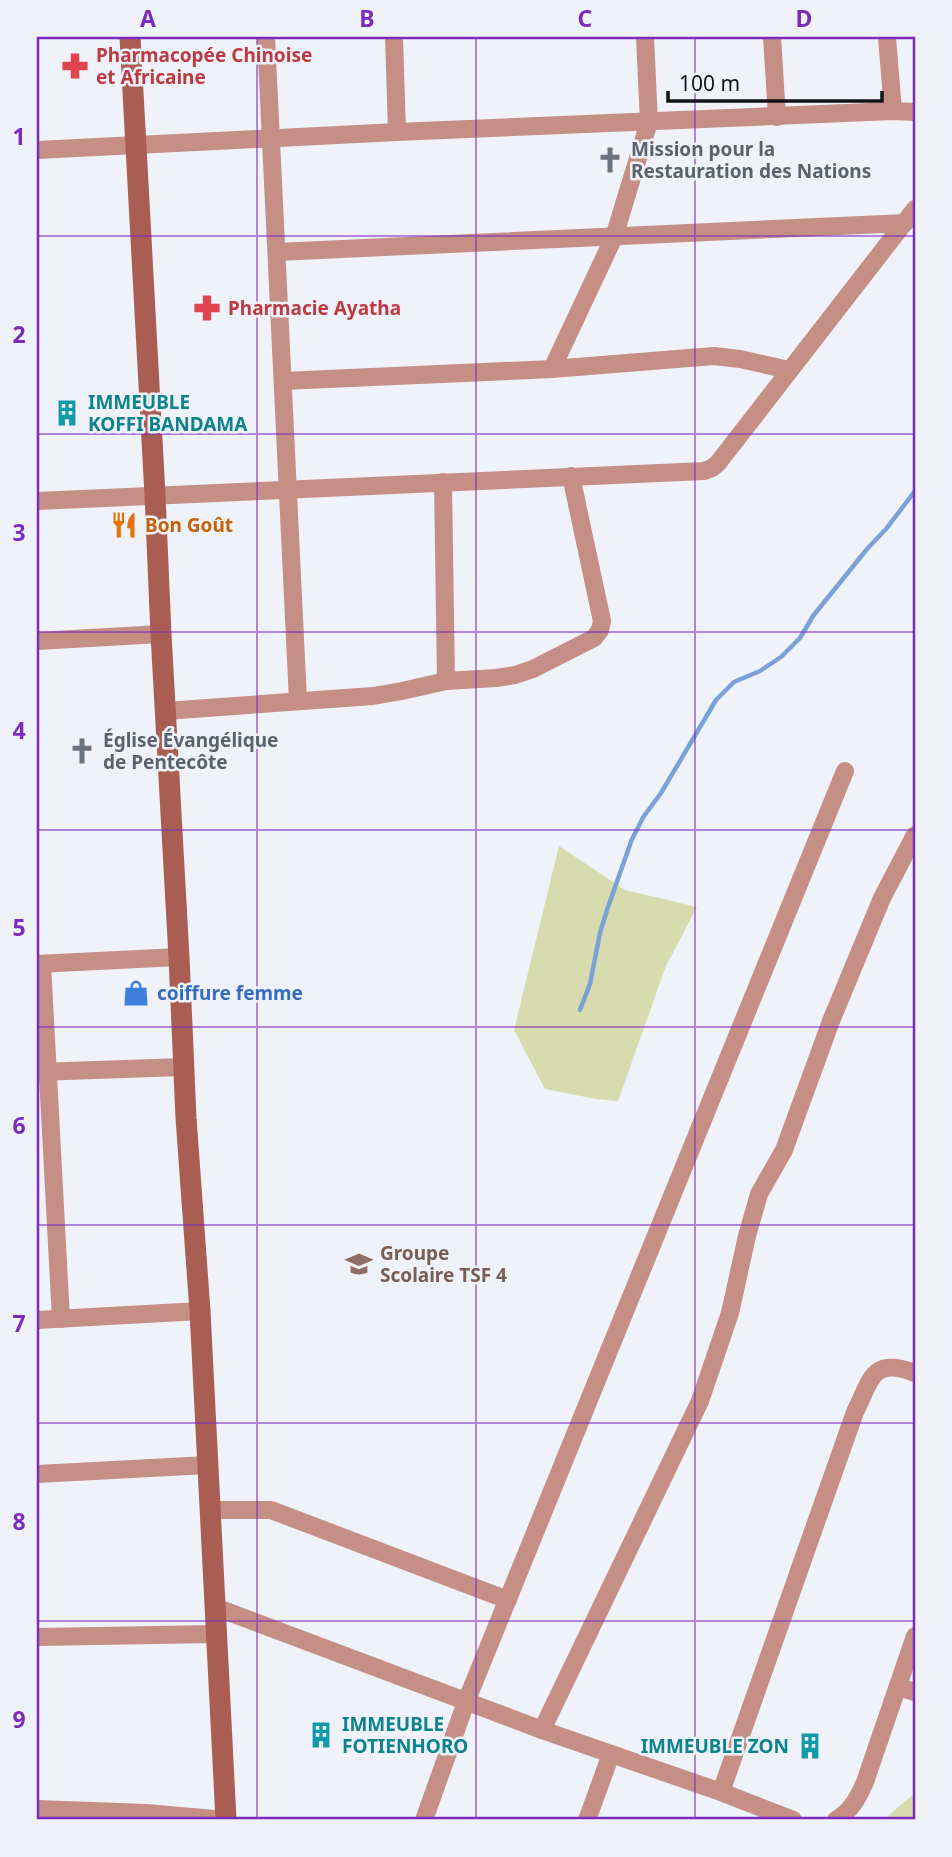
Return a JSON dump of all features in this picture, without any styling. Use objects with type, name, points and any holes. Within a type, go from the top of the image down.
[{"type":"street","points":[[37,1809],[146,1813],[226,1820],[200,1311],[183,1067],[130,37]]},
{"type":"street","points":[[267,37],[298,701]]},
{"type":"street","points":[[394,37],[397,132]]},
{"type":"street","points":[[552,369],[614,237],[649,122],[645,37]]},
{"type":"street","points":[[772,37],[777,117]]},
{"type":"street","points":[[887,37],[892,111]]},
{"type":"street","points":[[37,150],[397,132],[915,112]]},
{"type":"street","points":[[277,252],[614,237],[910,216]]},
{"type":"street","points":[[37,501],[704,471],[712,468],[910,216]]},
{"type":"street","points":[[283,381],[552,369],[714,356],[789,370]]},
{"type":"street","points":[[165,711],[373,696],[446,681],[515,675],[533,669],[594,638],[602,621],[570,476]]},
{"type":"street","points":[[443,482],[446,681]]},
{"type":"street","points":[[37,641],[160,634]]},
{"type":"street","points":[[424,1820],[466,1702],[845,771]]},
{"type":"street","points":[[541,1730],[700,1401],[730,1313],[759,1194],[784,1150],[831,1021],[882,898],[915,835]]},
{"type":"street","points":[[61,1319],[42,1072],[39,964],[179,957]]},
{"type":"street","points":[[42,1072],[183,1067]]},
{"type":"street","points":[[37,1320],[200,1311]]},
{"type":"street","points":[[721,1792],[855,1412],[875,1372],[896,1366],[915,1373]]},
{"type":"street","points":[[37,1474],[208,1465]]},
{"type":"street","points":[[210,1510],[271,1510],[508,1600]]},
{"type":"street","points":[[215,1606],[541,1730],[721,1792],[793,1820]]},
{"type":"street","points":[[37,1637],[216,1634]]},
{"type":"street","points":[[836,1820],[846,1814],[856,1801],[907,1690],[915,1636]]},
{"type":"street","points":[[587,1820],[611,1754]]},
{"type":"green space","points":[[559,846],[625,890],[697,907],[666,966],[618,1101],[545,1089],[514,1030]]},
{"type":"green space","points":[[915,1793],[915,1820],[883,1820]]},
{"type":"waterway","points":[[580,1010],[590,984],[600,933],[632,839],[716,700],[734,682],[760,671],[781,657],[800,638],[813,616],[915,491]]},
{"type":"place","name":"Pharmacopée Chinoise et Africaine","points":[[75,66]]},
{"type":"place","name":"Mission pour la Restauration des Nations","points":[[610,160]]},
{"type":"place","name":"Pharmacie Ayatha","points":[[207,308]]},
{"type":"place","name":"IMMEUBLE KOFFI BANDAMA","points":[[67,413]]},
{"type":"place","name":"Bon Goût","points":[[124,525]]},
{"type":"place","name":"Église Évangélique de Pentecôte","points":[[82,751]]},
{"type":"place","name":"coiffure femme","points":[[136,993]]},
{"type":"place","name":"Groupe Scolaire TSF 4","points":[[359,1264]]},
{"type":"place","name":"IMMEUBLE FOTIENHORO","points":[[321,1735]]},
{"type":"place","name":"IMMEUBLE ZON","points":[[810,1746]]}]
